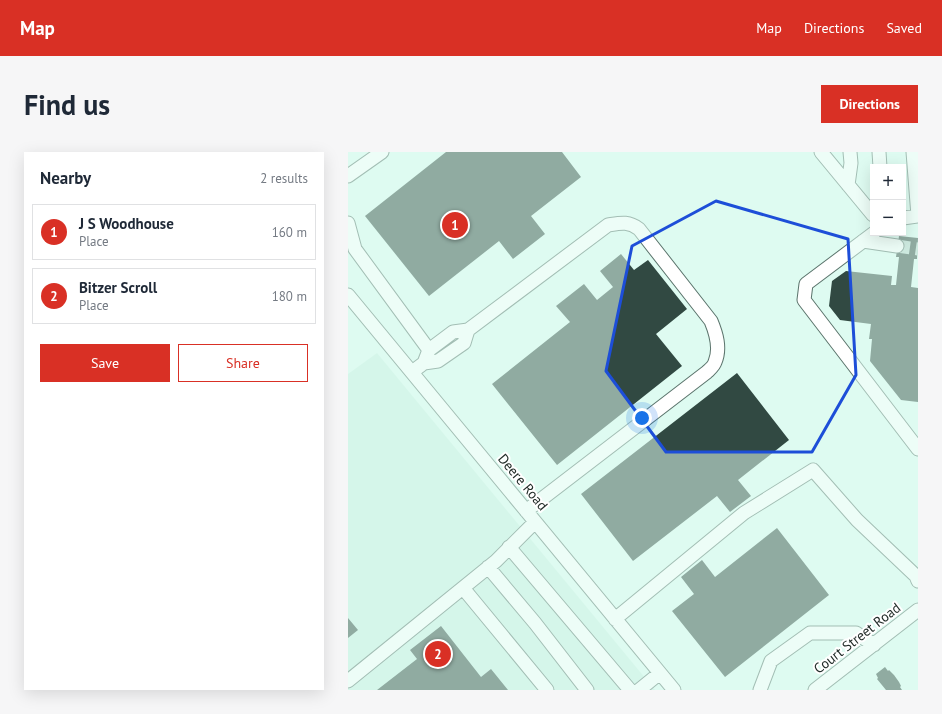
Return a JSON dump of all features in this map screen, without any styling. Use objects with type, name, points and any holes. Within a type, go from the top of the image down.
[{"type":"street","points":[[348,176],[382,152]]},
{"type":"street","points":[[821,152],[870,211]]},
{"type":"street","points":[[848,185],[851,162],[850,152]]},
{"type":"street","points":[[879,152],[880,164]]},
{"type":"street","points":[[906,218],[918,216],[913,152]]},
{"type":"street","points":[[348,223],[351,252],[429,350]]},
{"type":"street","points":[[424,363],[429,350],[453,332],[468,330],[608,225],[621,223],[632,224],[639,229],[711,321],[716,336],[718,350],[715,363],[707,372],[526,511]]},
{"type":"street","points":[[870,236],[806,284],[804,300],[918,449]]},
{"type":"street","points":[[863,241],[897,246]]},
{"type":"street","name":"Deere Road","points":[[348,295],[674,690]]},
{"type":"street","points":[[412,372],[424,363],[438,361],[464,343],[468,330]]},
{"type":"street","points":[[615,619],[744,513],[813,470],[857,520],[916,576],[918,581]]},
{"type":"street","points":[[348,681],[488,567],[535,522]]},
{"type":"street","points":[[509,547],[630,690]]},
{"type":"street","points":[[488,567],[535,623],[587,690]]},
{"type":"street","points":[[463,588],[547,690]]},
{"type":"street","name":"Court Street Road","points":[[815,690],[918,610]]},
{"type":"street","points":[[760,690],[771,661],[810,633],[856,633],[874,645]]},
{"type":"street","points":[[639,690],[660,673]]},
{"type":"highlighted area","points":[[716,201],[848,239],[856,375],[812,452],[666,452],[606,371],[632,246]]},
{"type":"shaded area","points":[[377,353],[655,690],[348,690],[348,374]]},
{"type":"building","points":[[446,152],[562,152],[581,177],[531,216],[545,234],[513,259],[499,241],[429,296],[365,216]]},
{"type":"building","points":[[899,236],[918,238],[917,259],[914,259],[911,287],[918,288],[918,402],[901,400],[870,361],[872,339],[869,339],[871,324],[840,320],[829,306],[832,281],[846,271],[892,276],[891,285],[896,285],[899,257],[896,257]]},
{"type":"building","points":[[621,254],[634,270],[648,260],[687,309],[656,334],[682,366],[557,465],[492,384],[570,322],[556,306],[584,284],[597,300],[613,287],[600,271]]},
{"type":"building","points":[[737,373],[789,440],[738,480],[751,496],[730,512],[717,496],[633,561],[581,494]]},
{"type":"building","points":[[777,528],[829,595],[725,677],[672,611],[694,594],[681,577],[702,560],[715,577]]},
{"type":"building","points":[[348,618],[358,630],[348,638]]},
{"type":"building","points":[[441,626],[481,677],[491,669],[508,690],[377,690],[417,659],[410,650]]},
{"type":"building","points":[[885,667],[894,675],[902,690],[886,690],[877,679],[876,674]]},
{"type":"tunnel","points":[[897,246],[918,249]]},
{"type":"place","name":"J S Woodhouse","points":[[455,225]]},
{"type":"place","name":"Bitzer Scroll","points":[[438,654]]}]
